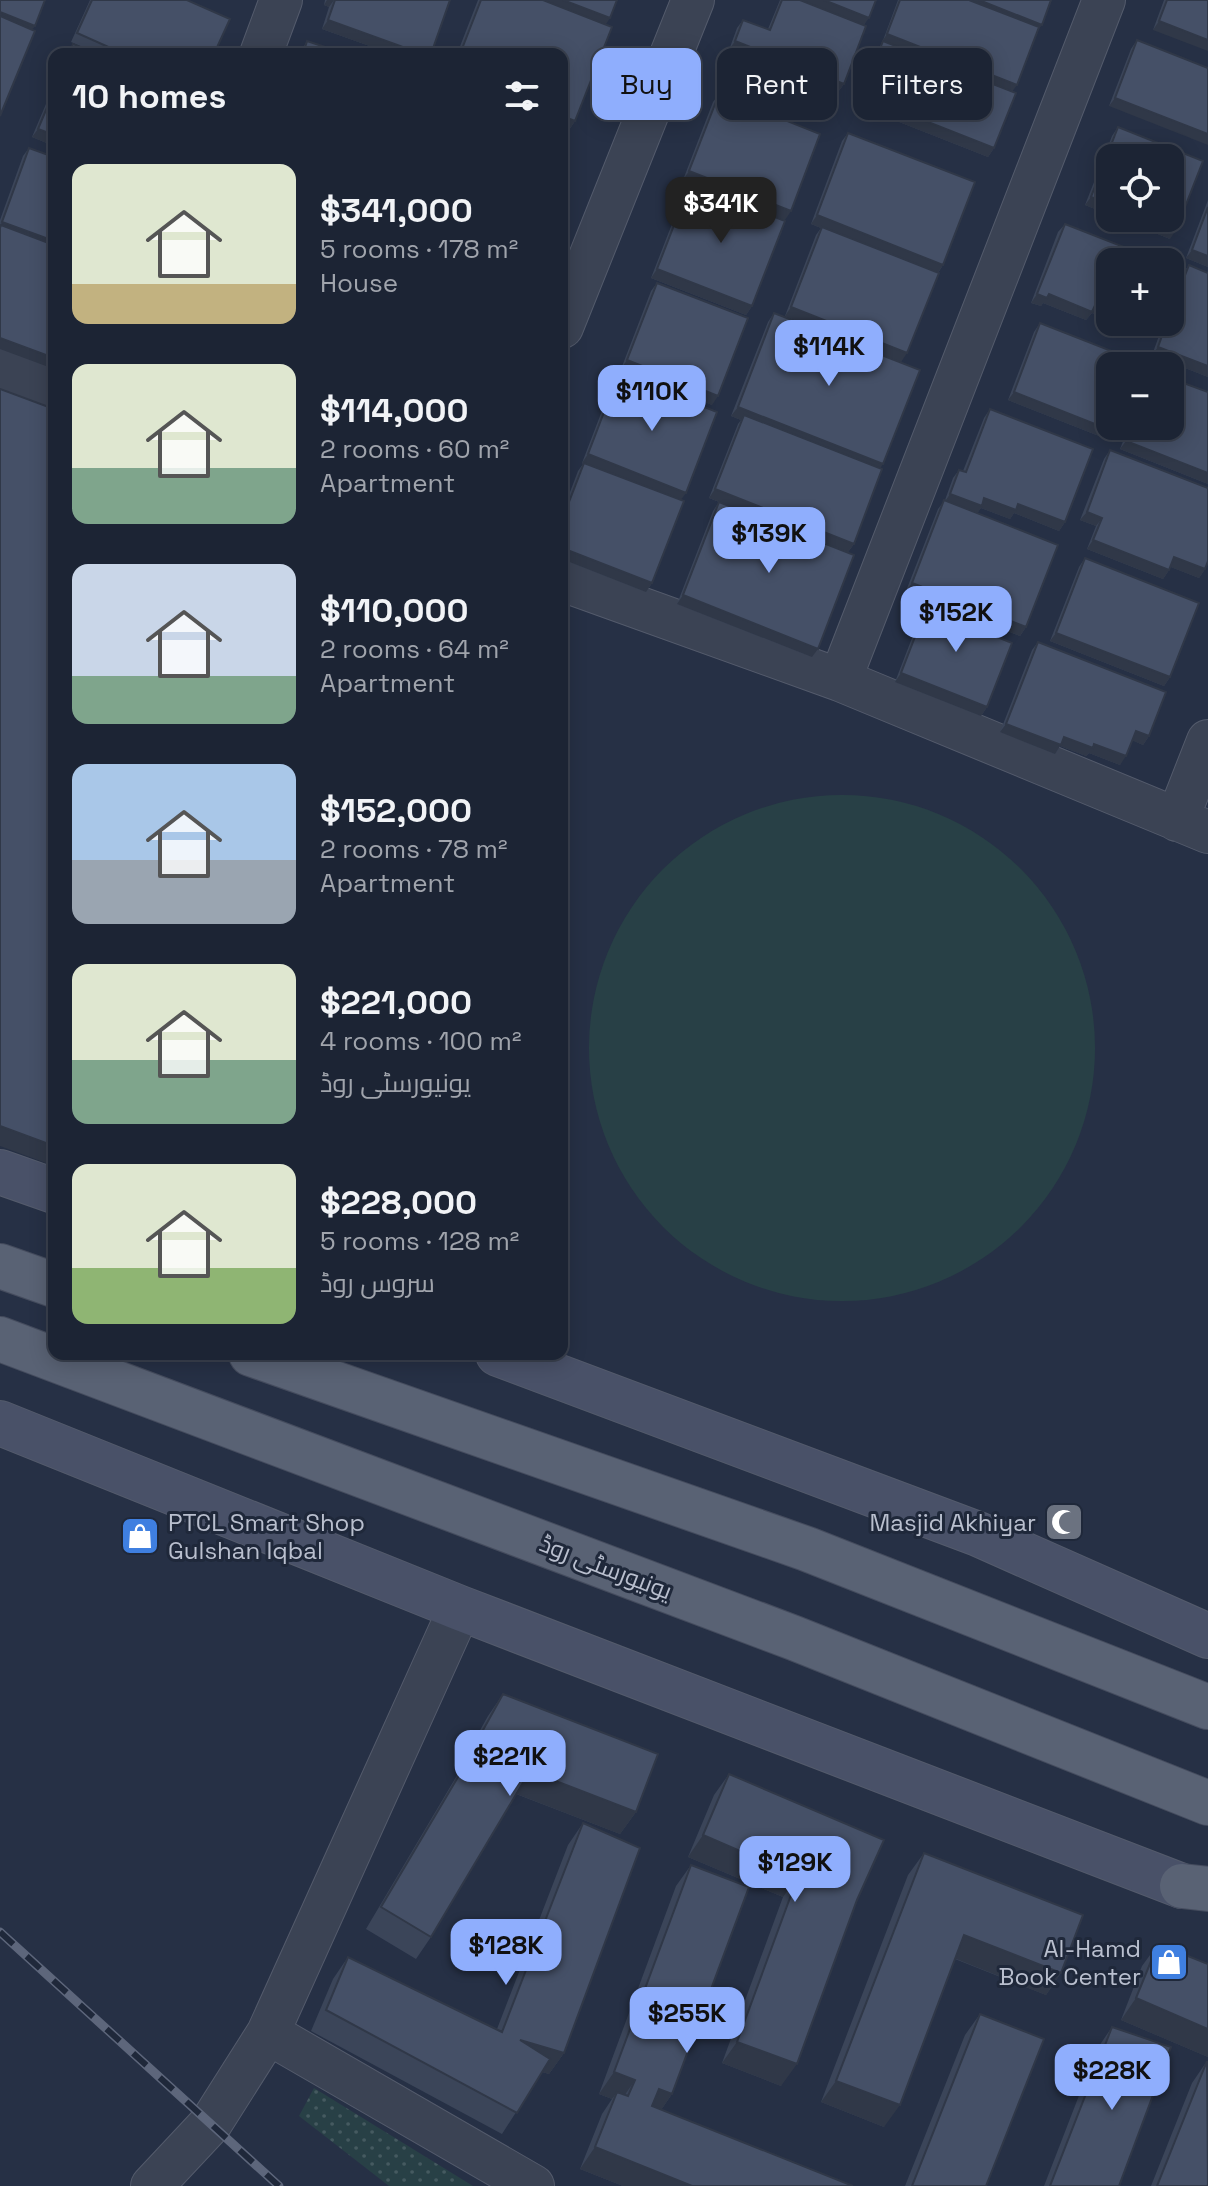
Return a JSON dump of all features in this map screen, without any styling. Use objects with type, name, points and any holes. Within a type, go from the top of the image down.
[{"type":"main road","points":[[0,1266],[48,1283]]},
{"type":"main road","name":"یونیورسٹی روڈ","points":[[0,1339],[48,1357]]},
{"type":"main road","name":"یونیورسٹی روڈ","points":[[56,1360],[794,1638],[1208,1803]]},
{"type":"main road","points":[[268,1360],[807,1549],[1208,1707]]},
{"type":"street","points":[[263,48],[281,0]]},
{"type":"street","points":[[568,312],[693,0]]},
{"type":"street","points":[[840,680],[1104,0]]},
{"type":"street","points":[[0,367],[48,386]]},
{"type":"street","points":[[568,582],[840,680],[1192,826],[1208,741]]},
{"type":"street","points":[[0,1172],[48,1189]]},
{"type":"street","points":[[514,1360],[978,1534],[1208,1636]]},
{"type":"street","points":[[0,1423],[460,1608],[1199,1891]]},
{"type":"street","points":[[152,2186],[211,2123],[268,2033],[460,1608]]},
{"type":"street","points":[[268,2033],[533,2186]]},
{"type":"green space","points":[[842,795],[891,800],[939,815],[982,838],[1021,869],[1052,908],[1075,951],[1090,999],[1095,1048],[1090,1097],[1075,1145],[1052,1188],[1021,1227],[982,1258],[939,1281],[891,1296],[842,1301],[793,1296],[745,1281],[702,1258],[663,1227],[632,1188],[609,1145],[594,1097],[589,1048],[594,999],[609,951],[632,908],[663,869],[702,838],[745,815],[793,800]]},
{"type":"green space","points":[[314,2088],[473,2186],[389,2186],[299,2116]]},
{"type":"building","points":[[0,0],[45,0],[35,26],[0,12]]},
{"type":"building","points":[[92,0],[187,0],[230,19],[217,48],[111,48],[77,33]]},
{"type":"building","points":[[335,0],[450,0],[433,48],[406,48],[328,20]]},
{"type":"building","points":[[481,0],[543,0],[612,27],[604,48],[592,48],[592,78],[575,121],[568,118],[568,48],[462,48]]},
{"type":"building","points":[[563,0],[617,0],[610,18]]},
{"type":"building","points":[[782,0],[800,0],[866,26],[858,48],[853,48],[853,60],[844,84],[837,81],[837,48],[753,48],[735,41],[743,20],[770,30]]},
{"type":"building","points":[[824,0],[876,0],[869,18]]},
{"type":"building","points":[[900,0],[969,0],[1039,27],[1017,85],[992,75],[992,48],[923,48],[887,34]]},
{"type":"building","points":[[979,0],[1051,0],[1042,25]]},
{"type":"building","points":[[1167,0],[1208,0],[1208,40],[1159,21]]},
{"type":"building","points":[[0,16],[35,31],[0,116]]},
{"type":"building","points":[[1137,40],[1208,68],[1208,134],[1115,98]]},
{"type":"building","points":[[307,41],[328,48],[305,48]]},
{"type":"building","points":[[883,41],[901,48],[880,48]]},
{"type":"building","points":[[992,84],[1016,93],[994,148],[923,120],[992,120]]},
{"type":"building","points":[[717,99],[717,120],[785,120],[820,134],[791,211],[689,171]]},
{"type":"building","points":[[48,105],[48,133],[38,129]]},
{"type":"building","points":[[1118,127],[1160,144],[1111,144]]},
{"type":"building","points":[[848,133],[975,182],[943,265],[817,215]]},
{"type":"building","points":[[29,148],[48,155],[48,239],[2,222]]},
{"type":"building","points":[[1184,153],[1203,161],[1184,210]]},
{"type":"building","points":[[690,184],[785,221],[752,306],[657,269]]},
{"type":"building","points":[[1208,207],[1208,256],[1192,250]]},
{"type":"building","points":[[1065,224],[1126,248],[1096,248],[1096,303],[1092,312],[1049,294],[1047,298],[1037,294]]},
{"type":"building","points":[[1,225],[48,243],[48,356],[0,338]]},
{"type":"building","points":[[822,227],[939,273],[907,353],[791,307]]},
{"type":"building","points":[[1189,265],[1208,273],[1208,366],[1184,357],[1184,352],[1171,352],[1158,347],[1162,336],[1184,336],[1184,278]]},
{"type":"building","points":[[657,283],[748,318],[718,396],[627,360]]},
{"type":"building","points":[[774,313],[920,370],[883,464],[738,407]]},
{"type":"building","points":[[1040,323],[1114,352],[1096,352],[1096,424],[1014,392]]},
{"type":"building","points":[[619,373],[717,412],[686,493],[588,454]]},
{"type":"building","points":[[1184,383],[1208,392],[1208,473],[1126,441],[1184,440]]},
{"type":"building","points":[[0,389],[48,407],[48,1144],[0,1126]]},
{"type":"building","points":[[990,409],[1093,449],[1065,522],[1018,504],[1016,510],[984,498],[982,506],[950,494],[959,470],[966,472]]},
{"type":"building","points":[[744,415],[882,469],[854,544],[715,489]]},
{"type":"building","points":[[1110,450],[1208,488],[1208,561],[1205,569],[1174,557],[1169,570],[1093,540],[1102,518],[1087,512]]},
{"type":"building","points":[[584,463],[684,501],[652,583],[568,550],[568,504]]},
{"type":"building","points":[[944,500],[1058,545],[1026,627],[912,583]]},
{"type":"building","points":[[719,502],[854,555],[818,649],[683,595]]},
{"type":"building","points":[[1085,558],[1199,603],[1170,677],[1056,633]]},
{"type":"building","points":[[930,598],[964,611],[962,616],[989,627],[987,633],[1012,643],[987,707],[901,673]]},
{"type":"building","points":[[1038,642],[1166,692],[1149,736],[1136,731],[1126,756],[1064,737],[1061,745],[1006,724]]},
{"type":"building","points":[[503,1694],[658,1754],[636,1812],[530,1771],[431,1937],[381,1907],[474,1750]]},
{"type":"building","points":[[729,1774],[884,1840],[857,1900],[797,2064],[737,2042],[798,1876],[703,1835]]},
{"type":"building","points":[[583,1823],[640,1848],[564,2053],[520,2040],[550,2059],[517,2113],[326,2010],[348,1957],[502,2032]]},
{"type":"building","points":[[924,1853],[1083,1915],[1061,1973],[964,1935],[900,2105],[836,2081]]},
{"type":"building","points":[[691,1865],[749,1887],[672,2094],[659,2089],[652,2106],[853,2186],[692,2186],[595,2147],[617,2092],[628,2096],[635,2080],[614,2072]]},
{"type":"building","points":[[1158,1944],[1208,1964],[1208,2029],[1136,1998]]},
{"type":"building","points":[[980,2014],[1044,2039],[986,2186],[912,2186]]},
{"type":"building","points":[[1112,2027],[1171,2047],[1119,2186],[1050,2186]]},
{"type":"building","points":[[1207,2061],[1208,2186],[1157,2186]]},
{"type":"railway","points":[[0,1932],[279,2186]]},
{"type":"place","name":"Masjid Akhiyar","points":[[1064,1522]]},
{"type":"place","name":"PTCL Smart Shop Gulshan Iqbal","points":[[140,1536]]},
{"type":"place","name":"Al-Hamd Book Center","points":[[1169,1962]]}]
